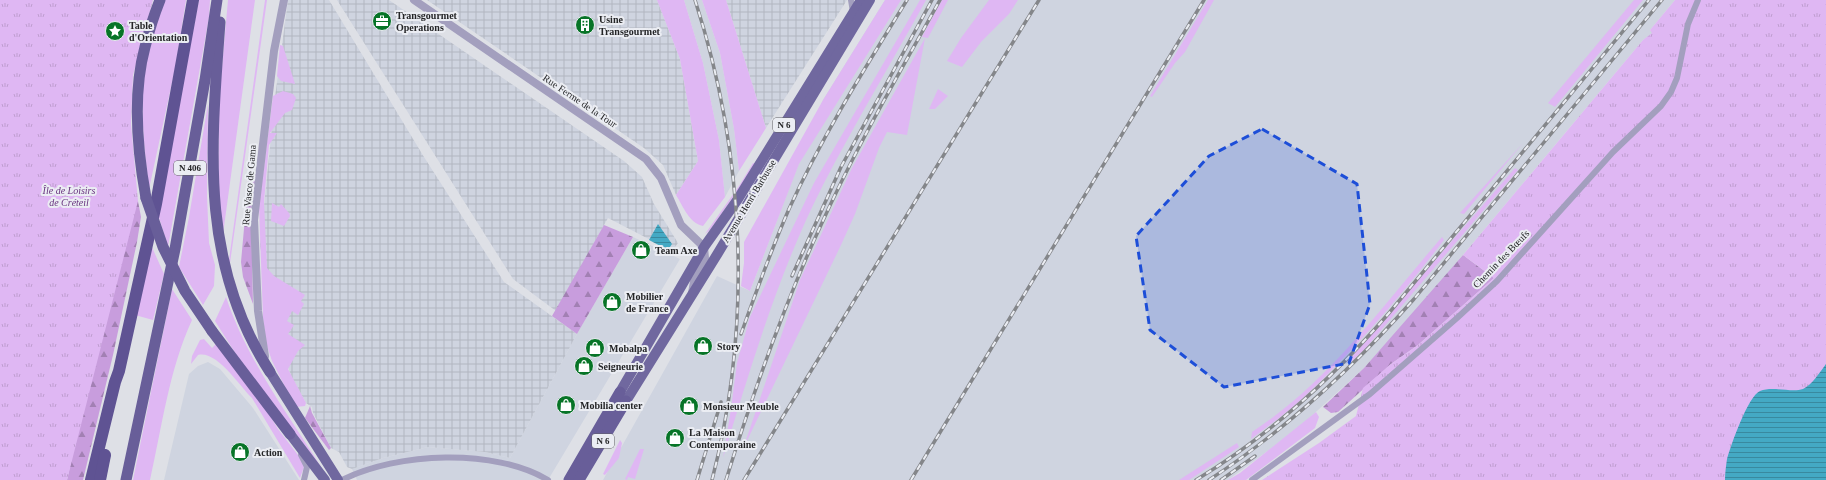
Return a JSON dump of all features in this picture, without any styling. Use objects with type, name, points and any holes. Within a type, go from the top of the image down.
[{"type":"highway","name":"N 406","points":[[91,480],[119,371],[157,197],[193,0]]},
{"type":"highway","name":"N 406","points":[[121,480],[177,241],[205,80],[217,0]]},
{"type":"highway","points":[[221,0],[213,172],[216,223],[223,263],[243,322],[257,352],[270,372]]},
{"type":"highway","points":[[159,1],[144,48],[139,83],[137,127],[140,163],[146,198],[163,247],[185,291],[212,331],[290,434]]},
{"type":"highway","points":[[126,480],[155,348],[156,335]]},
{"type":"highway","points":[[100,480],[119,384],[119,371]]},
{"type":"highway","name":"N 6","points":[[569,480],[578,463],[623,397]]},
{"type":"highway","name":"N 6","points":[[579,480],[623,397]]},
{"type":"highway","points":[[562,480],[578,463]]},
{"type":"main road","name":"Avenue Henri Barbusse","points":[[623,397],[704,247],[738,199],[861,0]]},
{"type":"main road","name":"Avenue Henri Barbusse","points":[[623,397],[692,295],[870,0]]},
{"type":"main road","points":[[270,372],[338,480]]},
{"type":"main road","points":[[290,434],[325,480]]},
{"type":"street","name":"Rue Vasco de Gama","points":[[270,372],[263,351],[258,311],[254,220],[274,51],[284,0]]},
{"type":"street","name":"Rue Ferme de la Tour","points":[[414,0],[646,159],[661,178],[681,225],[704,247]]},
{"type":"street","points":[[851,0],[853,13]]},
{"type":"street","name":"Chemin des Bœufs","points":[[1252,480],[1370,394],[1463,312],[1518,259],[1613,152],[1661,106],[1671,92],[1677,78],[1688,24],[1698,0]]},
{"type":"street","points":[[692,295],[695,276],[705,258],[704,247]]},
{"type":"street","points":[[290,434],[306,463],[307,471],[304,480]]},
{"type":"street","points":[[342,480],[377,468],[408,460],[445,457],[486,460],[537,474],[548,480]]},
{"type":"highlighted area","points":[[1262,129],[1357,184],[1370,304],[1349,363],[1224,387],[1150,330],[1136,236],[1209,156]]},
{"type":"shaded area","points":[[288,0],[329,0],[424,157],[504,282],[577,334],[510,458],[485,452],[428,447],[383,458],[352,469],[347,467],[339,452],[331,448],[313,413],[312,407],[306,403],[291,376],[284,355],[260,246],[275,97]]},
{"type":"shaded area","points":[[337,0],[389,0],[624,161],[642,177],[654,204],[678,243],[672,251],[608,218],[556,311],[513,279]]},
{"type":"shaded area","points":[[427,0],[657,0],[680,59],[698,161],[676,195],[663,165],[644,148]]},
{"type":"shaded area","points":[[684,0],[702,0],[720,53],[734,129],[739,171],[725,197],[719,140],[703,63]]},
{"type":"shaded area","points":[[726,0],[847,0],[766,128]]},
{"type":"shaded area","points":[[885,0],[1675,0],[1650,30],[1653,33],[1643,40],[1431,293],[1364,368],[1295,431],[1228,480],[603,480],[717,276],[750,291],[823,100]]},
{"type":"shaded area","points":[[633,237],[680,259],[548,480],[357,480],[352,469],[383,458],[428,447],[485,452],[510,458],[577,334]]},
{"type":"shaded area","points":[[208,362],[220,369],[253,408],[299,480],[164,480],[189,374],[198,366]]},
{"type":"green space","name":"Île de Loisirs de Créteil","points":[[0,0],[153,0],[133,75],[131,124],[138,201],[67,480],[0,480]]},
{"type":"green space","points":[[164,0],[186,0],[176,64],[149,189],[143,125],[143,87],[151,43]]},
{"type":"green space","points":[[199,0],[210,0],[209,17],[168,247],[157,211]]},
{"type":"green space","points":[[228,0],[255,0],[223,234],[218,190],[219,100]]},
{"type":"green space","points":[[265,0],[267,0],[230,263],[228,267]]},
{"type":"green space","points":[[657,0],[684,0],[703,63],[719,140],[725,197],[703,226],[690,218],[676,195],[698,161],[680,59]]},
{"type":"green space","points":[[702,0],[726,0],[766,128],[739,171],[734,129],[720,53]]},
{"type":"green space","points":[[885,0],[901,0],[799,164],[750,291],[741,286],[744,263],[744,242],[823,100]]},
{"type":"green space","points":[[920,0],[926,0],[835,162],[807,218],[779,285],[767,319],[723,458],[737,363],[750,317],[814,183]]},
{"type":"green space","points":[[942,0],[948,0],[928,38],[922,37]]},
{"type":"green space","points":[[989,0],[1018,0],[1009,14],[981,42],[962,67],[947,61],[961,38]]},
{"type":"green space","points":[[1208,0],[1214,0],[1185,52],[1175,63],[1152,97],[1150,96]]},
{"type":"green space","points":[[1634,0],[1643,0],[1555,107],[1548,103]]},
{"type":"green space","points":[[1675,0],[1826,0],[1826,480],[1262,480],[1319,443],[1356,416],[1363,388],[1391,364],[1418,345],[1494,278],[1463,255],[1643,40],[1652,33],[1650,30]]},
{"type":"green space","points":[[925,38],[907,135],[887,132],[879,148],[855,214],[841,245],[743,449],[800,280],[852,168]]},
{"type":"green space","points":[[280,45],[283,46],[295,84],[281,81],[277,76]]},
{"type":"green space","points":[[938,89],[948,96],[935,109],[929,109]]},
{"type":"green space","points":[[283,91],[293,94],[296,98],[292,110],[285,113],[270,133],[277,133],[269,145],[264,202],[267,268],[274,276],[305,295],[301,301],[304,304],[298,315],[292,311],[287,321],[294,325],[288,334],[305,345],[298,351],[288,369],[306,403],[305,406],[296,407],[272,361],[266,343],[263,318],[259,205],[273,96]]},
{"type":"green space","points":[[208,104],[207,196],[209,243],[215,265],[214,286],[203,305],[179,267]]},
{"type":"green space","points":[[1523,143],[1464,214],[1460,213]]},
{"type":"green space","points":[[753,163],[756,164],[710,230],[705,234],[739,186]]},
{"type":"green space","points":[[1515,168],[1518,170],[1365,349],[1350,363],[1347,362]]},
{"type":"green space","points":[[249,173],[256,174],[251,210],[253,304],[243,277],[241,262]]},
{"type":"green space","points":[[138,201],[141,217],[137,242],[113,355],[83,480],[67,480],[128,204]]},
{"type":"green space","points":[[272,203],[279,207],[281,204],[289,213],[290,216],[284,226],[271,221]]},
{"type":"green space","points":[[604,225],[633,237],[577,334],[552,316]]},
{"type":"green space","points":[[1442,237],[1444,240],[1411,282],[1359,342],[1297,404],[1251,439],[1252,432],[1280,412],[1306,390],[1354,341]]},
{"type":"green space","points":[[151,245],[164,274],[153,320],[135,315]]},
{"type":"green space","points":[[1463,255],[1494,278],[1418,345],[1391,364],[1338,412],[1331,413],[1323,407],[1364,368]]},
{"type":"green space","points":[[172,289],[192,320],[177,359],[150,480],[133,480]]},
{"type":"green space","points":[[226,297],[245,343],[257,365],[323,470],[244,367],[215,321]]},
{"type":"green space","points":[[204,339],[212,348],[216,344],[264,406],[278,429],[301,459],[304,467],[300,478],[252,398],[228,370],[213,358],[205,355],[198,355],[191,364],[192,356],[200,340]]},
{"type":"green space","points":[[310,406],[312,413],[331,448],[329,450],[305,418]]},
{"type":"green space","points":[[1316,412],[1319,417],[1315,428],[1246,480],[1228,480],[1240,473]]},
{"type":"green space","points":[[620,440],[622,443],[619,458],[605,475],[603,474]]},
{"type":"green space","points":[[1237,443],[1239,447],[1189,480],[1179,480]]},
{"type":"green space","points":[[640,449],[644,449],[635,479],[628,477],[627,480],[625,479]]},
{"type":"water","points":[[658,224],[672,244],[668,250],[649,240]]},
{"type":"water","points":[[1826,364],[1826,480],[1725,480],[1727,459],[1732,443],[1745,411],[1755,395],[1760,391],[1765,390],[1803,389],[1813,381]]},
{"type":"railway","points":[[695,0],[712,59],[725,118],[733,178],[738,239],[738,300],[734,360],[725,420],[712,480]]},
{"type":"railway","points":[[741,334],[776,240],[815,155],[875,51],[907,0]]},
{"type":"railway","points":[[792,276],[841,167],[932,0]]},
{"type":"railway","points":[[726,480],[769,351],[807,256],[834,196],[863,139],[940,0]]},
{"type":"railway","points":[[744,480],[1039,0]]},
{"type":"railway","points":[[911,480],[1204,0]]},
{"type":"railway","points":[[1196,480],[1223,463],[1275,425],[1323,383],[1368,337],[1649,0]]},
{"type":"railway","points":[[1209,480],[1292,419],[1343,373],[1391,324],[1414,299],[1662,0]]},
{"type":"railway","points":[[697,480],[721,402]]},
{"type":"railway","points":[[1221,480],[1255,456]]},
{"type":"place","name":"Transgourmet Operations","points":[[382,21]]},
{"type":"place","name":"Usine Transgourmet","points":[[585,25]]},
{"type":"place","name":"Table d'Orientation","points":[[115,31]]},
{"type":"place","name":"Team Axe","points":[[641,250]]},
{"type":"place","name":"Mobilier de France","points":[[612,302]]},
{"type":"place","name":"Story","points":[[703,346]]},
{"type":"place","name":"Mobalpa","points":[[595,348]]},
{"type":"place","name":"Seigneurie","points":[[584,366]]},
{"type":"place","name":"Mobilia center","points":[[566,405]]},
{"type":"place","name":"Monsieur Meuble","points":[[689,406]]},
{"type":"place","name":"La Maison Contemporaine","points":[[675,438]]},
{"type":"place","name":"Action","points":[[240,452]]}]
